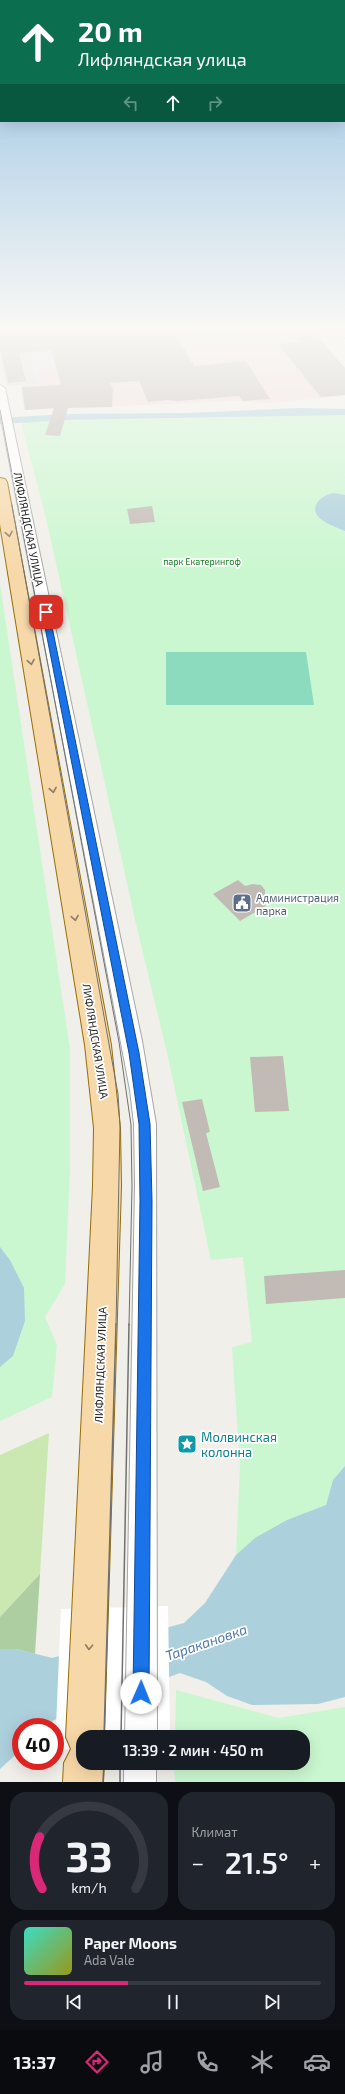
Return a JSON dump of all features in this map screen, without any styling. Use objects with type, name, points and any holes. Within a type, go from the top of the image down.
[{"type":"main road","name":"ЛИФЛЯНДСКАЯ УЛИЦА","points":[[0,482],[105,1096],[107,1128],[106,1186],[85,1730]]},
{"type":"main road","points":[[83,1782],[84,1770]]},
{"type":"street","name":"ЛИФЛЯНДСКАЯ УЛИЦА","points":[[3,409],[12,444],[128,1025],[143,1110],[146,1193],[140,1730]]},
{"type":"street","points":[[140,1770],[140,1782]]},
{"type":"green space","name":"парк Екатерингоф","points":[[345,415],[345,1466],[333,1480],[326,1505],[268,1531],[236,1555],[240,1465],[232,1347],[252,1342],[243,1257],[211,1260],[168,1057],[136,924],[46,518],[21,422]]},
{"type":"green space","points":[[0,584],[70,1049],[70,1168],[65,1284],[45,1317],[57,1345],[52,1397],[0,1421]]},
{"type":"green space","points":[[166,652],[306,652],[314,705],[166,705]]},
{"type":"green space","points":[[49,1433],[40,1574],[0,1617],[0,1455]]},
{"type":"green space","points":[[40,1574],[35,1654],[17,1649],[0,1649],[0,1617]]},
{"type":"green space","points":[[176,1690],[279,1718],[345,1707],[345,1782],[175,1782],[174,1770],[310,1770],[310,1730],[175,1730]]},
{"type":"water","points":[[272,409],[345,409],[345,415],[70,420],[0,424],[0,418],[64,414],[187,413]]},
{"type":"water","points":[[333,493],[345,495],[345,531],[319,518],[316,513],[315,509],[317,503],[324,496]]},
{"type":"water","points":[[0,1247],[10,1260],[24,1288],[25,1321],[13,1356],[0,1367]]},
{"type":"water","name":"Таракановка","points":[[345,1466],[345,1697],[318,1704],[252,1705],[227,1696],[206,1682],[180,1673],[59,1718],[12,1718],[12,1758],[0,1769],[0,1649],[17,1649],[52,1658],[184,1623],[205,1603],[236,1555],[255,1538],[287,1520],[326,1505],[333,1480]]},
{"type":"pier","points":[[168,1606],[170,1730],[76,1730],[76,1749],[64,1750],[64,1718],[56,1718],[61,1609]]},
{"type":"building","points":[[54,409],[68,409],[60,436],[45,435]]},
{"type":"building","points":[[152,506],[155,522],[130,524],[127,509]]},
{"type":"building","name":"Администрация парка","points":[[238,880],[245,886],[253,884],[261,885],[265,890],[265,895],[261,900],[266,906],[240,921],[213,894]]},
{"type":"building","points":[[283,1056],[289,1111],[255,1112],[250,1057]]},
{"type":"building","points":[[202,1099],[210,1132],[206,1133],[220,1187],[203,1191],[182,1102]]},
{"type":"building","points":[[345,1270],[345,1298],[266,1304],[264,1276]]},
{"type":"tram line","points":[[0,410],[119,1042],[131,1125],[132,1187],[129,1325]]},
{"type":"tram line","points":[[12,505],[118,1094],[120,1126],[116,1325]]},
{"type":"tram line","points":[[104,1730],[116,1324]]},
{"type":"tram line","points":[[121,1730],[129,1324]]},
{"type":"tram line","points":[[103,1782],[104,1770]]},
{"type":"tram line","points":[[120,1770],[120,1782]]},
{"type":"place","name":"Администрация парка","points":[[242,903]]},
{"type":"place","name":"Молвинская колонна","points":[[187,1444]]},
{"type":"route","points":[[46,612],[134,1053],[141,1090],[145,1124],[145,1354],[143,1415],[141,1693]]}]
